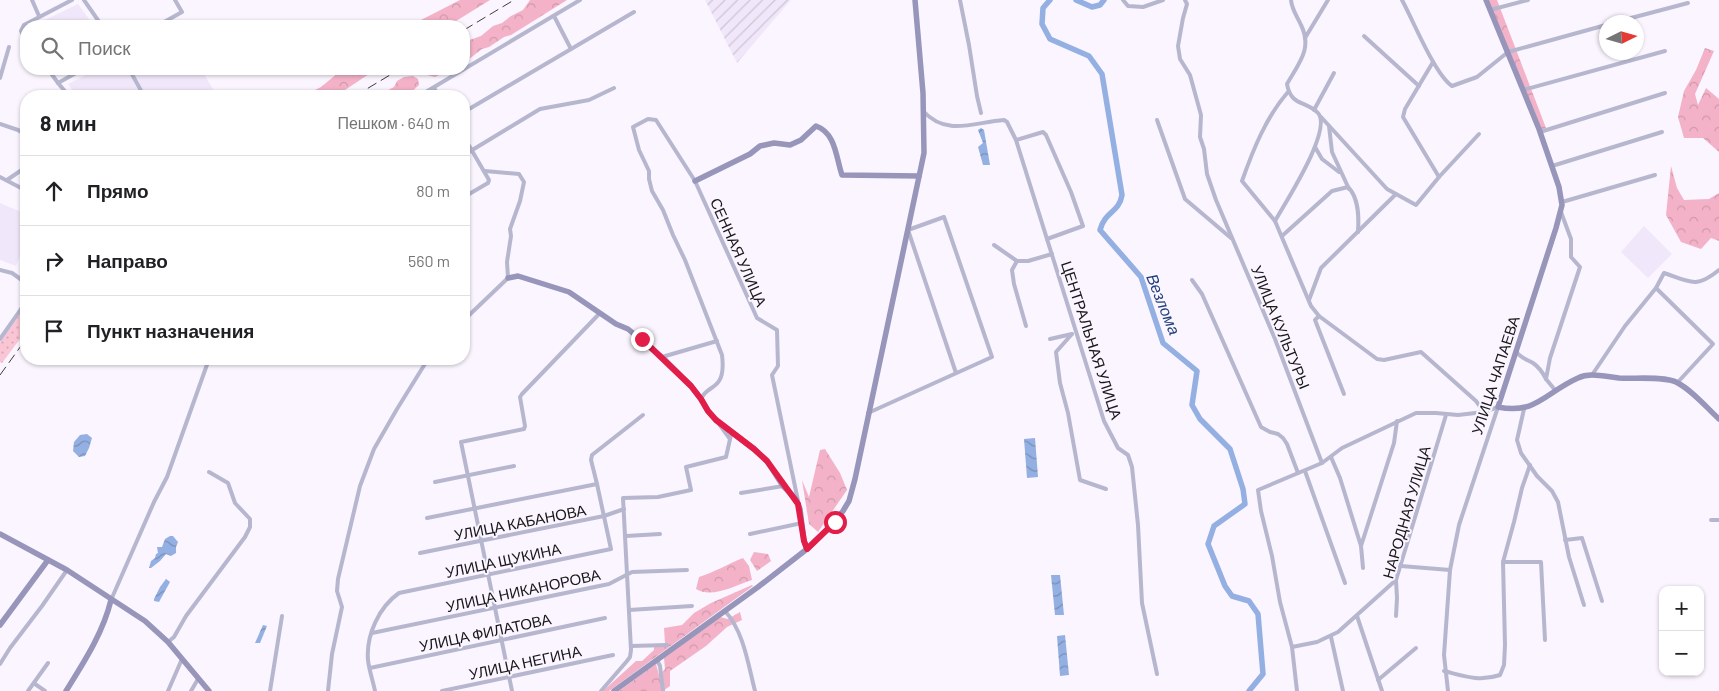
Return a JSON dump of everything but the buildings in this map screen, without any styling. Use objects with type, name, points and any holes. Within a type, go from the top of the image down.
[{"type":"street","points":[[32,0],[40,16]]},
{"type":"street","points":[[33,20],[72,0]]},
{"type":"street","points":[[84,0],[98,20]]},
{"type":"street","points":[[168,20],[182,12],[175,0]]},
{"type":"street","points":[[470,66],[580,0]]},
{"type":"street","points":[[614,691],[807,549],[835,522],[849,501],[924,153],[915,0]]},
{"type":"street","points":[[960,0],[970,45],[981,113]]},
{"type":"street","points":[[1123,0],[1128,6],[1143,7],[1164,0]]},
{"type":"street","name":"УЛИЦА КУЛЬТУРЫ","points":[[1185,0],[1187,4],[1178,46],[1180,58],[1190,75],[1201,115],[1200,137],[1204,149],[1207,174],[1216,200],[1275,339],[1322,463]]},
{"type":"street","points":[[1291,0],[1292,10],[1302,27],[1305,38],[1304,55],[1287,84],[1288,92],[1295,101],[1314,110],[1387,189],[1416,205],[1479,134]]},
{"type":"street","points":[[1305,38],[1328,0]]},
{"type":"street","points":[[1402,0],[1433,62],[1452,86],[1477,77],[1508,52],[1599,27]]},
{"type":"street","name":"УЛИЦА ЧАПАЕВА","points":[[1448,691],[1444,671],[1444,655],[1450,570],[1458,524],[1561,212],[1562,202],[1561,192],[1540,132],[1486,0]]},
{"type":"street","points":[[1490,10],[1528,0]]},
{"type":"street","points":[[1643,15],[1688,3]]},
{"type":"street","points":[[470,108],[634,12]]},
{"type":"street","points":[[554,16],[571,49]]},
{"type":"street","points":[[1364,36],[1419,86]]},
{"type":"street","points":[[0,78],[9,47]]},
{"type":"street","points":[[1523,90],[1665,52]]},
{"type":"street","points":[[1433,62],[1405,109],[1403,117],[1439,178]]},
{"type":"street","points":[[1314,110],[1334,73]]},
{"type":"street","points":[[52,75],[64,90]]},
{"type":"street","points":[[58,83],[72,75]]},
{"type":"street","points":[[132,75],[141,90]]},
{"type":"street","points":[[430,90],[456,75]]},
{"type":"street","points":[[472,150],[540,109],[589,100],[614,88]]},
{"type":"street","points":[[1288,92],[1276,108],[1254,149],[1242,181],[1275,220],[1312,306],[1319,316],[1377,359],[1384,360],[1421,352],[1476,401],[1484,412]]},
{"type":"street","points":[[1540,132],[1666,93]]},
{"type":"street","name":"ЦЕНТРАЛЬНАЯ УЛИЦА","points":[[923,111],[932,121],[945,126],[965,126],[1004,120],[1007,122],[1016,140],[1052,254],[1074,333],[1104,421],[1118,448],[1128,455],[1132,468],[1138,525],[1142,603],[1156,674]]},
{"type":"street","points":[[1275,220],[1315,147],[1322,127],[1322,118],[1320,116]]},
{"type":"street","name":"СЕННАЯ УЛИЦА","points":[[717,341],[685,260],[663,210],[652,191],[649,171],[639,150],[632,127],[648,120],[656,120],[695,180],[755,314],[764,324],[777,330],[778,366],[772,374],[798,504]]},
{"type":"street","points":[[1157,120],[1185,200],[1233,239]]},
{"type":"street","points":[[0,124],[20,131]]},
{"type":"street","points":[[695,180],[737,161],[760,146],[774,143],[790,145],[801,140],[816,126],[822,128],[834,144],[842,175],[919,176]]},
{"type":"street","points":[[1329,126],[1332,152],[1358,208],[1358,232]]},
{"type":"street","points":[[1016,140],[1043,132],[1046,135],[1071,192],[1083,226],[1047,239]]},
{"type":"street","points":[[1552,166],[1662,132]]},
{"type":"street","points":[[470,147],[488,176],[488,183],[470,194]]},
{"type":"street","points":[[1315,147],[1322,159],[1341,173]]},
{"type":"street","points":[[7,180],[20,171]]},
{"type":"street","points":[[485,171],[519,174],[524,182],[510,229],[507,262],[508,278]]},
{"type":"street","points":[[1562,202],[1655,175]]},
{"type":"street","points":[[0,176],[20,187]]},
{"type":"street","points":[[1282,236],[1332,191],[1348,187],[1349,189]]},
{"type":"street","points":[[1309,300],[1321,268],[1396,194]]},
{"type":"street","points":[[1546,379],[1550,358],[1580,267],[1571,257],[1571,239],[1561,212]]},
{"type":"street","points":[[868,413],[992,357],[944,218],[908,230],[956,373]]},
{"type":"street","points":[[994,245],[1017,261],[1028,262],[1052,254]]},
{"type":"street","points":[[1017,261],[1012,270],[1026,326]]},
{"type":"street","points":[[0,270],[14,274],[20,278]]},
{"type":"street","points":[[1592,375],[1625,326],[1656,288],[1664,273],[1698,283],[1708,279],[1719,270]]},
{"type":"street","points":[[470,314],[508,278],[518,276],[567,291],[616,324],[628,329],[679,373],[701,399],[708,411],[732,436],[767,461],[798,504],[807,549]]},
{"type":"street","points":[[1192,280],[1202,294],[1261,427],[1283,438],[1298,473]]},
{"type":"street","points":[[1656,288],[1713,344],[1678,382]]},
{"type":"street","points":[[0,338],[20,310]]},
{"type":"street","points":[[512,691],[461,442],[521,430],[525,426],[520,397],[522,394],[600,313]]},
{"type":"street","points":[[1319,316],[1315,320],[1344,394]]},
{"type":"street","points":[[1050,339],[1074,333]]},
{"type":"street","points":[[1074,333],[1056,352],[1060,383],[1068,414],[1080,480],[1106,489]]},
{"type":"street","points":[[662,357],[717,341],[723,358],[720,378],[718,382],[704,393],[701,399]]},
{"type":"street","points":[[1516,350],[1522,358],[1541,370],[1555,390]]},
{"type":"street","points":[[66,691],[100,632],[108,614],[111,600],[167,477],[207,365]]},
{"type":"street","points":[[328,691],[342,607],[337,590],[338,579],[360,486],[374,449],[396,409],[424,365]]},
{"type":"street","points":[[1297,691],[1292,647],[1280,602],[1258,490],[1322,463],[1342,448],[1416,413],[1466,415],[1498,407],[1508,409],[1524,408],[1538,403],[1555,390],[1576,379],[1592,375],[1637,379],[1663,378],[1678,382],[1719,420]]},
{"type":"street","points":[[1524,408],[1517,440],[1521,453],[1552,491],[1558,502],[1565,540],[1584,605]]},
{"type":"street","points":[[604,516],[591,460],[592,455],[643,415]]},
{"type":"street","name":"НАРОДНАЯ УЛИЦА","points":[[1396,616],[1396,580],[1446,415]]},
{"type":"street","points":[[1361,546],[1394,443],[1398,421]]},
{"type":"street","points":[[601,691],[629,658],[631,646],[624,498],[658,496],[691,490],[686,467],[726,456],[732,436]]},
{"type":"street","points":[[1331,457],[1340,478],[1361,546],[1363,568]]},
{"type":"street","points":[[1444,671],[1471,679],[1493,678],[1500,675],[1504,664],[1505,645],[1503,562],[1522,488],[1530,465]]},
{"type":"street","points":[[435,482],[514,466]]},
{"type":"street","points":[[1305,470],[1345,583]]},
{"type":"street","points":[[168,642],[176,634],[186,616],[242,542],[250,527],[250,519],[237,505],[230,486],[210,472]]},
{"type":"street","points":[[427,518],[597,484]]},
{"type":"street","points":[[741,493],[784,486]]},
{"type":"street","name":"УЛИЦА КАБАНОВА","points":[[420,553],[604,516],[624,509]]},
{"type":"street","name":"УЛИЦА ЩУКИНА","points":[[372,633],[380,612],[399,593],[611,549],[604,516]]},
{"type":"street","points":[[1710,520],[1719,520]]},
{"type":"street","points":[[750,534],[802,523]]},
{"type":"street","points":[[626,536],[660,534]]},
{"type":"street","points":[[1,537],[67,570],[145,621],[168,642],[209,691]]},
{"type":"street","points":[[1565,540],[1582,538],[1602,601]]},
{"type":"street","points":[[0,625],[48,560]]},
{"type":"street","points":[[1503,562],[1541,562],[1545,640]]},
{"type":"street","points":[[1401,566],[1450,570]]},
{"type":"street","points":[[0,664],[67,570]]},
{"type":"street","name":"УЛИЦА НИКАНОРОВА","points":[[372,633],[609,584],[628,573],[687,570]]},
{"type":"street","points":[[1292,647],[1331,637],[1396,580]]},
{"type":"street","points":[[629,610],[692,606]]},
{"type":"street","points":[[725,611],[733,621],[744,646],[755,691]]},
{"type":"street","points":[[270,691],[282,616]]},
{"type":"street","points":[[1356,616],[1382,691]]},
{"type":"street","name":"УЛИЦА ФИЛАТОВА","points":[[370,668],[606,618]]},
{"type":"street","points":[[372,633],[368,652],[375,691]]},
{"type":"street","points":[[1331,637],[1343,691]]},
{"type":"street","points":[[631,646],[667,645]]},
{"type":"street","points":[[1378,680],[1416,648]]},
{"type":"street","name":"УЛИЦА НЕГИНА","points":[[442,691],[613,655]]},
{"type":"street","points":[[168,691],[182,659]]},
{"type":"street","points":[[657,660],[660,666],[663,691]]},
{"type":"street","points":[[28,691],[35,684],[48,662]]},
{"type":"street","points":[[192,689],[198,679]]},
{"type":"street","points":[[35,684],[46,691]]},
{"type":"shaded area","points":[[705,0],[791,0],[737,63]]},
{"type":"shaded area","points":[[78,4],[90,20],[45,20]]},
{"type":"shaded area","points":[[86,75],[130,75],[138,90],[72,90],[68,84]]},
{"type":"shaded area","points":[[133,75],[205,75],[213,90],[142,90]]},
{"type":"shaded area","points":[[0,203],[20,211],[20,256],[16,266],[0,260]]},
{"type":"shaded area","points":[[1644,226],[1672,254],[1648,278],[1621,252]]},
{"type":"shaded area","points":[[20,314],[20,339],[2,363],[0,362],[0,342]]},
{"type":"green space","points":[[460,0],[490,0],[458,20],[421,20]]},
{"type":"green space","points":[[530,0],[567,0],[511,35],[482,49],[470,58],[470,40],[481,36],[493,26],[502,23],[523,10]]},
{"type":"green space","points":[[1488,0],[1497,0],[1546,128],[1542,130]]},
{"type":"green space","points":[[1705,48],[1714,51],[1695,94],[1698,105],[1706,88],[1719,99],[1719,152],[1703,138],[1684,138],[1678,117],[1684,91],[1696,70]]},
{"type":"green space","points":[[336,75],[368,75],[345,90],[315,90]]},
{"type":"green space","points":[[413,76],[418,79],[419,85],[414,90],[388,90],[394,87],[397,81],[404,77]]},
{"type":"green space","points":[[1671,166],[1677,188],[1684,200],[1709,199],[1719,193],[1719,241],[1711,238],[1701,249],[1681,242],[1666,215]]},
{"type":"green space","points":[[825,449],[840,473],[847,490],[818,532],[809,524],[802,480],[809,497],[820,450]]},
{"type":"green space","points":[[754,552],[768,554],[771,561],[757,571],[750,560]]},
{"type":"green space","points":[[743,558],[749,566],[752,580],[717,592],[702,592],[696,589],[699,577]]},
{"type":"green space","points":[[752,585],[609,691],[603,691],[636,661],[642,661],[654,650],[654,647],[665,643],[664,628],[682,625],[694,613],[711,603]]},
{"type":"green space","points":[[740,612],[742,620],[727,627],[706,646],[670,671],[670,686],[663,691],[619,691],[656,664],[659,675],[665,669],[664,658],[720,617],[728,619]]},
{"type":"water","points":[[981,128],[984,130],[990,165],[983,165],[978,147],[983,143],[978,130]]},
{"type":"water","points":[[87,434],[92,438],[89,448],[85,456],[79,457],[73,451],[74,442],[80,435]]},
{"type":"water","points":[[1035,438],[1038,477],[1027,478],[1024,439]]},
{"type":"water","points":[[173,536],[178,542],[176,553],[171,556],[166,554],[160,561],[149,568],[151,561],[158,553],[157,547],[162,547],[165,539]]},
{"type":"water","points":[[1051,575],[1060,575],[1064,615],[1055,615]]},
{"type":"water","points":[[166,579],[170,582],[159,602],[154,601],[160,587]]},
{"type":"water","points":[[263,625],[267,626],[260,643],[255,643]]},
{"type":"water","points":[[1065,635],[1069,675],[1060,676],[1057,636]]},
{"type":"waterway","name":"Везлома","points":[[1050,0],[1043,8],[1042,24],[1050,39],[1089,56],[1102,74],[1122,195],[1118,205],[1105,219],[1100,230],[1141,277],[1163,343],[1197,371],[1192,405],[1200,419],[1230,449],[1243,489],[1245,504],[1214,526],[1208,544],[1225,586],[1232,596],[1249,601],[1258,614],[1263,674],[1249,691]]},
{"type":"waterway","name":"Везлома","points":[[1076,0],[1092,7],[1100,5],[1104,0]]},
{"type":"railway","points":[[470,26],[514,0]]},
{"type":"railway","points":[[365,90],[390,75]]},
{"type":"railway","points":[[0,375],[20,347]]},
{"type":"route","points":[[642,339],[691,386],[716,420],[767,461],[784,486],[796,499],[807,549],[835,522]]}]
